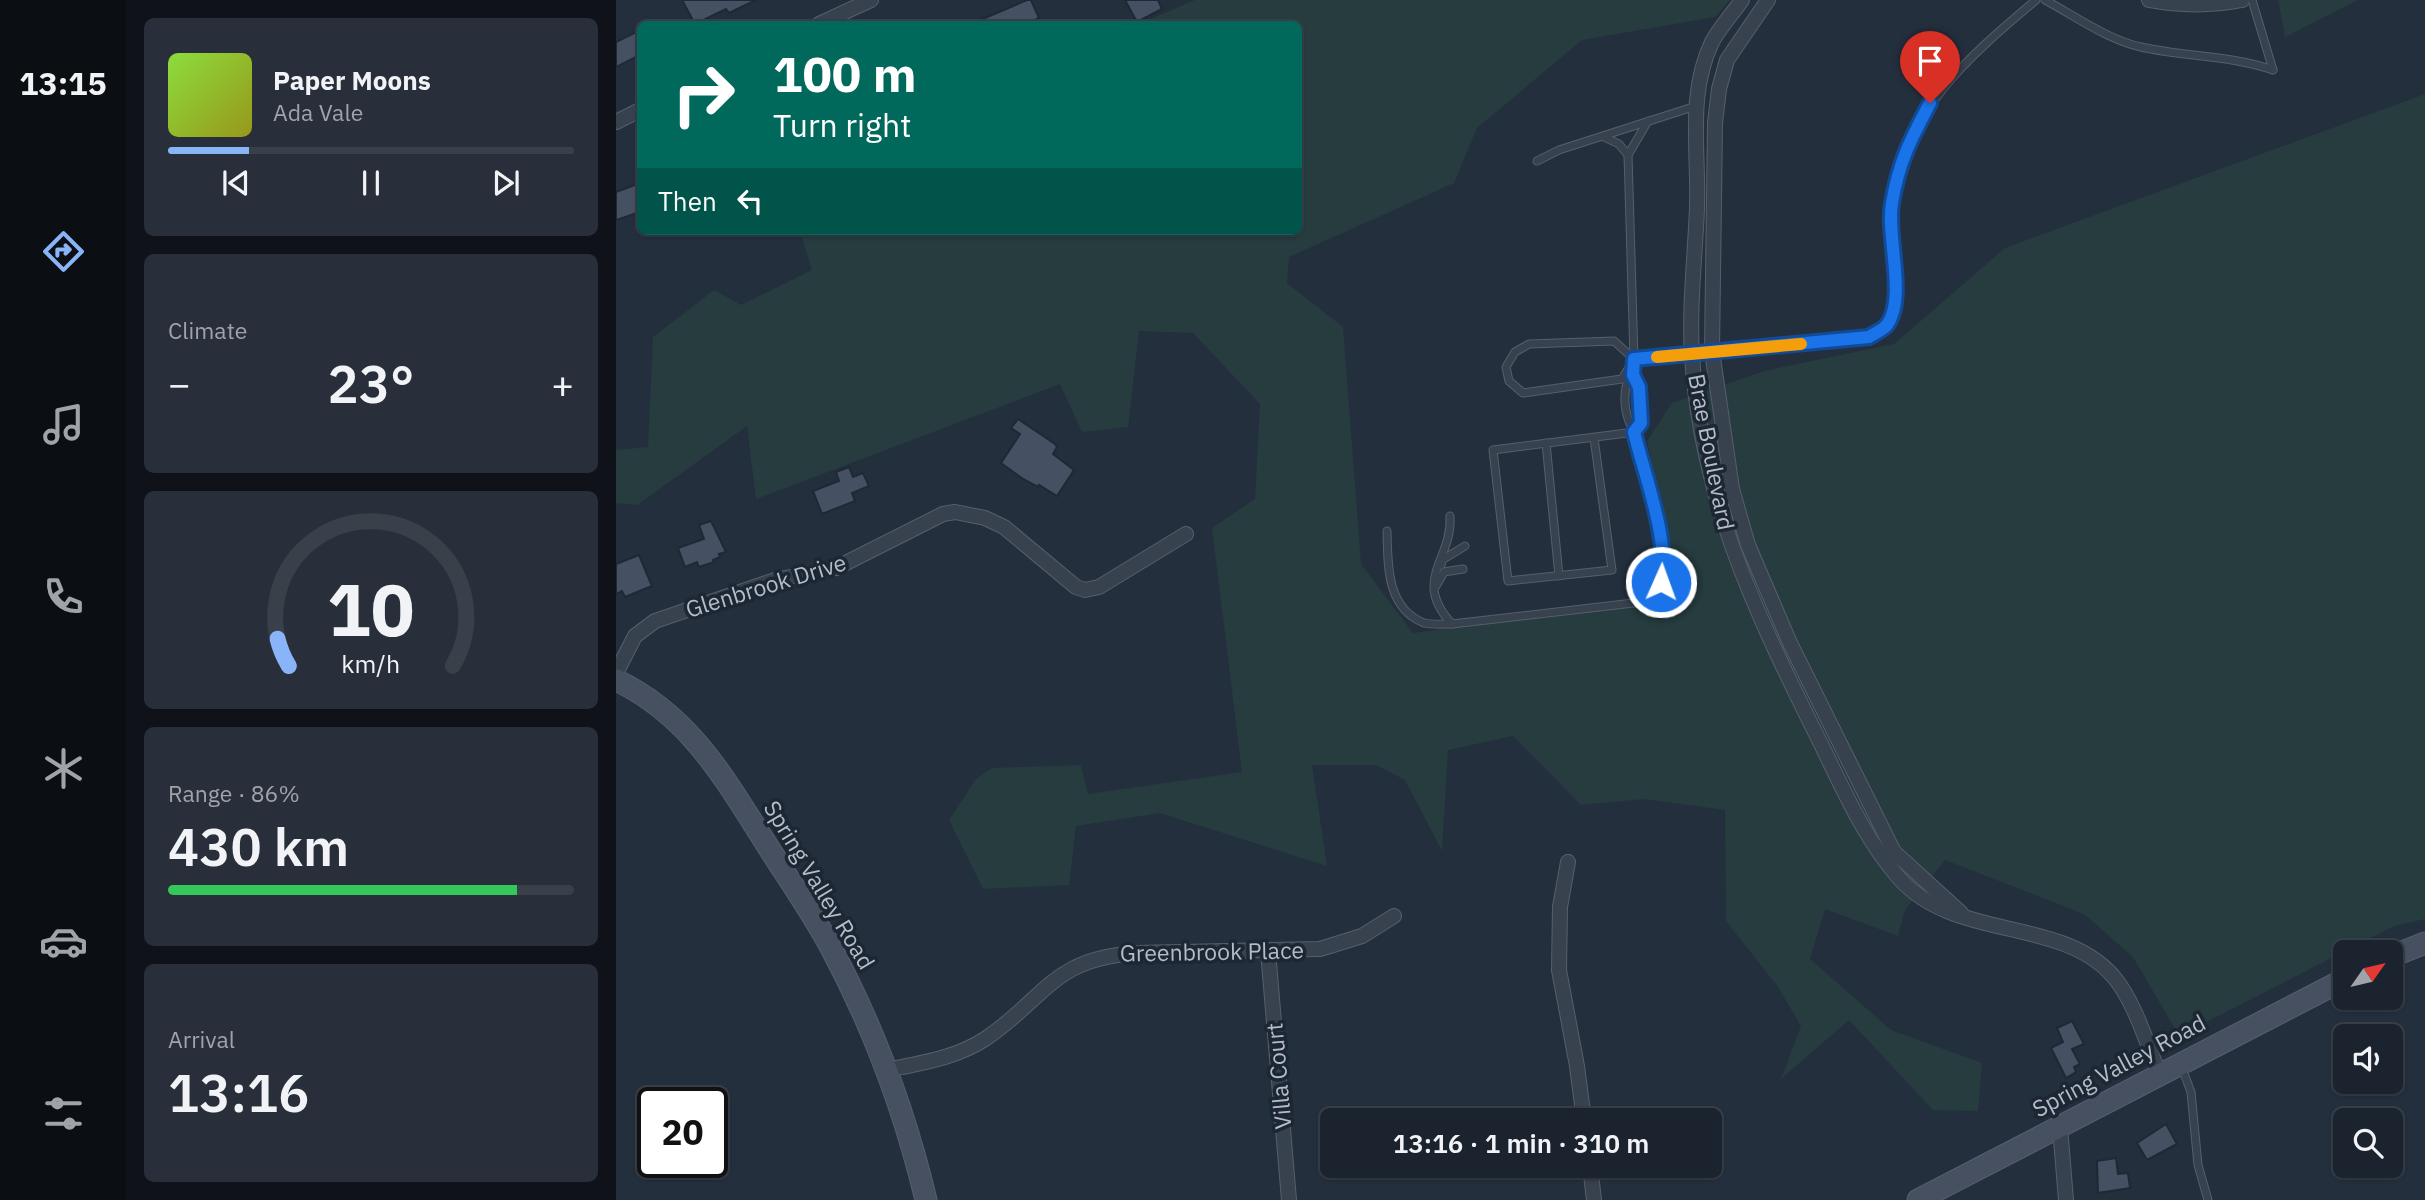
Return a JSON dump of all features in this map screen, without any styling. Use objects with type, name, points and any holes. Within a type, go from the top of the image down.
[{"type":"street","points":[[826,21],[871,0]]},
{"type":"street","name":"Brae Boulevard","points":[[1742,0],[1712,42],[1696,106],[1698,193],[1692,354],[1699,416],[1722,523],[1765,632],[1869,840],[1901,881],[1930,905],[1967,919],[2060,943],[2102,966],[2128,1000],[2160,1075]]},
{"type":"street","name":"Brae Boulevard","points":[[1768,0],[1727,60],[1719,89],[1714,148],[1712,351],[1732,489],[1748,545],[1771,603],[1857,774],[1876,820],[1894,852],[1967,919]]},
{"type":"street","points":[[2149,0],[2170,4],[2219,5],[2242,0]]},
{"type":"street","points":[[616,122],[637,112]]},
{"type":"street","name":"Glenbrook Drive","points":[[616,673],[635,636],[655,621],[775,580],[836,568],[943,514],[968,513],[1004,527],[1076,587],[1085,590],[1099,587],[1186,534]]},
{"type":"street","name":"Spring Valley Road","points":[[616,680],[644,694],[673,717],[723,776],[830,946],[887,1070],[926,1200]]},
{"type":"street","points":[[1569,862],[1560,907],[1559,970],[1582,1108]]},
{"type":"street","name":"Greenbrook Place","points":[[887,1070],[940,1059],[985,1039],[1046,985],[1086,961],[1110,954],[1320,949],[1342,944],[1394,916]]},
{"type":"street","points":[[2403,952],[2425,943]]},
{"type":"street","name":"Villa Court","points":[[1268,951],[1289,1200]]},
{"type":"street","name":"Spring Valley Road","points":[[1918,1200],[2333,985]]},
{"type":"street","points":[[2060,1126],[2066,1200]]},
{"type":"street","points":[[1591,1178],[1594,1200]]},
{"type":"lane","points":[[1634,359],[1622,379],[1523,393],[1509,381],[1506,367],[1515,352],[1529,344],[1614,341],[1634,359],[1869,337],[1886,327],[1893,314],[1895,293],[1892,205],[1904,151],[1930,103],[1953,75],[2036,0]]},
{"type":"lane","points":[[2045,0],[2102,31],[2140,47],[2249,62],[2273,70],[2252,0]]},
{"type":"lane","points":[[1537,161],[1559,150],[1696,106]]},
{"type":"lane","points":[[1387,531],[1388,568],[1393,593],[1409,614],[1426,624],[1452,624],[1642,602],[1656,593],[1665,565],[1634,432],[1627,423],[1626,386],[1633,375],[1634,359],[1628,155],[1648,121]]},
{"type":"lane","points":[[1604,137],[1619,144],[1628,155]]},
{"type":"lane","points":[[1594,438],[1612,570],[1508,581],[1493,450],[1634,432],[1641,423],[1639,387],[1633,375]]},
{"type":"lane","points":[[1546,443],[1559,576]]},
{"type":"lane","points":[[1450,516],[1451,527],[1439,556],[1433,589],[1441,612],[1452,624]]},
{"type":"lane","points":[[1433,589],[1442,560],[1465,546]]},
{"type":"lane","points":[[1433,589],[1444,572],[1463,569]]},
{"type":"lane","points":[[2181,1064],[2191,1091],[2199,1165],[2208,1200]]},
{"type":"green space","points":[[1195,0],[1730,0],[1715,17],[1582,40],[1477,128],[1454,183],[1289,257],[1287,283],[1343,327],[1361,564],[1413,633],[1659,602],[1673,560],[1647,441],[1672,403],[1764,371],[1894,344],[2005,248],[2425,94],[2425,919],[2394,926],[2367,940],[2333,940],[2333,957],[2179,1036],[2133,957],[2084,914],[1945,860],[1905,910],[1898,936],[1825,909],[1810,959],[1891,1030],[1982,1063],[1978,1111],[1933,1110],[1849,1020],[1781,1079],[1801,1026],[1778,987],[1726,921],[1725,810],[1644,799],[1581,805],[1513,736],[1448,750],[1442,851],[1405,780],[1376,765],[1312,765],[1327,866],[1160,813],[1076,826],[1069,885],[983,889],[949,820],[976,779],[992,768],[1081,765],[1088,794],[1242,772],[1212,528],[1255,499],[1260,404],[1193,333],[1139,331],[1128,427],[1082,432],[1060,384],[756,499],[747,426],[637,505],[616,503],[616,450],[648,447],[653,337],[714,290],[741,305],[812,270],[801,235],[1302,235],[1302,21],[1146,21]]},
{"type":"green space","points":[[2278,0],[2358,0],[2285,37]]},
{"type":"building","points":[[682,0],[756,0],[729,13],[726,9],[701,21],[693,21]]},
{"type":"building","points":[[1027,0],[1031,0],[1039,18],[1032,21],[978,21]]},
{"type":"building","points":[[1125,0],[1158,0],[1162,9],[1136,21]]},
{"type":"building","points":[[637,32],[637,56],[616,67],[616,42]]},
{"type":"building","points":[[637,184],[637,213],[616,220],[616,192]]},
{"type":"building","points":[[1018,419],[1055,444],[1057,447],[1053,454],[1074,470],[1057,496],[1023,479],[1001,463],[1020,434],[1011,428]]},
{"type":"building","points":[[849,467],[853,477],[863,473],[869,486],[852,493],[855,501],[822,514],[813,491],[839,481],[836,472]]},
{"type":"building","points":[[711,521],[726,552],[719,554],[720,557],[713,560],[714,562],[699,567],[697,562],[685,567],[678,548],[704,539],[699,525]]},
{"type":"building","points":[[639,555],[652,586],[625,597],[622,591],[616,594],[616,564]]},
{"type":"building","points":[[2072,1021],[2084,1044],[2072,1049],[2080,1064],[2074,1067],[2076,1072],[2066,1078],[2051,1048],[2063,1042],[2057,1028]]},
{"type":"building","points":[[2166,1124],[2177,1144],[2147,1160],[2137,1143]]},
{"type":"building","points":[[2116,1158],[2118,1174],[2128,1173],[2130,1188],[2098,1193],[2097,1161]]},
{"type":"slow traffic","points":[[1657,357],[1801,344]]},
{"type":"route","points":[[1661,582],[1665,565],[1634,432],[1641,423],[1639,387],[1633,375],[1634,359],[1869,337],[1886,327],[1893,314],[1895,293],[1892,205],[1904,151],[1930,103]]}]
